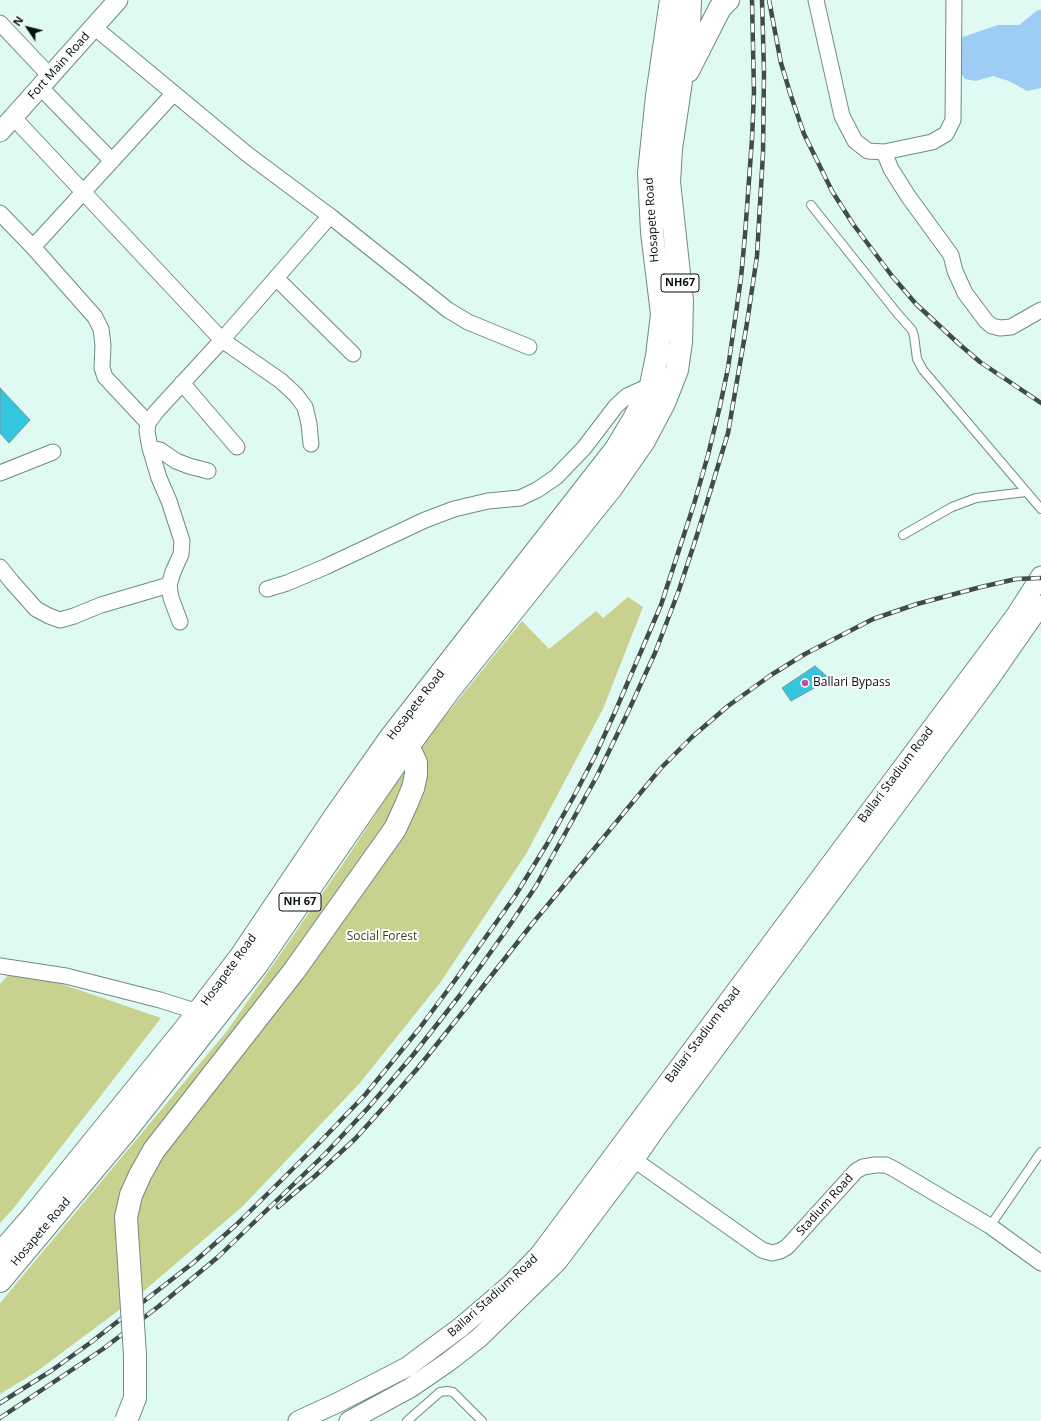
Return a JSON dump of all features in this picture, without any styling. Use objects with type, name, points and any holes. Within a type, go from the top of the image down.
[{"type":"highway","points":[[681,8],[688,26],[724,4]]},
{"type":"highway","points":[[679,88],[724,4]]},
{"type":"highway","name":"Hosapete Road","points":[[0,1281],[125,1132],[256,966],[398,743],[616,449],[634,419],[651,385],[657,356],[662,314],[652,232],[649,173],[657,96],[681,8]]},
{"type":"highway","name":"NH67","points":[[590,516],[644,441],[664,404],[677,370],[681,342],[682,301],[668,182],[671,149],[688,26]]},
{"type":"highway","name":"Hosapete Road","points":[[0,1254],[34,1215],[198,1012],[241,956],[336,815],[398,743],[451,688],[590,516]]},
{"type":"highway","points":[[126,1421],[135,1398],[135,1355],[126,1217],[131,1195],[154,1150],[294,971],[390,835],[406,805],[413,788],[416,775],[416,763],[412,754],[398,743]]},
{"type":"street","name":"Fort Main Road","points":[[0,132],[118,0]]},
{"type":"street","points":[[816,0],[842,116],[855,141],[868,151],[884,152],[932,142],[946,134],[953,120],[954,0]]},
{"type":"street","points":[[0,22],[45,81],[112,161]]},
{"type":"street","points":[[94,27],[247,154],[330,216],[448,310],[468,322],[529,348]]},
{"type":"street","points":[[33,247],[174,93]]},
{"type":"street","points":[[13,117],[222,340],[281,382],[296,395],[305,407],[309,424],[311,444]]},
{"type":"street","points":[[884,152],[891,169],[908,196],[951,254],[955,272],[965,293],[986,321],[992,326],[1000,328],[1011,327],[1041,310]]},
{"type":"street","points":[[0,213],[33,247],[95,317],[101,329],[103,345],[102,368],[104,377],[148,423]]},
{"type":"street","points":[[180,622],[169,585],[172,572],[181,554],[182,541],[169,501],[159,478],[150,448],[147,431],[148,423],[156,412],[222,340],[330,216]]},
{"type":"street","points":[[277,278],[353,354]]},
{"type":"street","points":[[182,383],[237,447]]},
{"type":"street","points":[[267,589],[325,567],[425,520],[454,509],[488,501],[520,498],[537,490],[556,477],[584,448],[616,406],[627,396],[651,385]]},
{"type":"street","points":[[150,448],[160,450],[176,461],[208,471]]},
{"type":"street","points":[[0,473],[53,452]]},
{"type":"street","points":[[0,567],[36,609],[60,620],[101,605],[169,585]]},
{"type":"street","name":"Ballari Stadium Road","points":[[349,1421],[410,1388],[478,1338],[557,1262],[634,1160],[656,1127],[981,676],[1016,615],[1041,576]]},
{"type":"street","name":"Ballari Stadium Road","points":[[299,1421],[407,1367],[462,1328],[510,1285],[540,1254],[618,1148],[981,676],[1041,605]]},
{"type":"street","points":[[0,966],[66,976],[160,1000],[198,1012]]},
{"type":"street","name":"Stadium Road","points":[[618,1148],[762,1250],[772,1253],[787,1247],[856,1171],[864,1167],[886,1165],[990,1226],[1041,1263]]},
{"type":"lane","points":[[811,205],[912,330],[918,364],[1041,509]]},
{"type":"lane","points":[[903,535],[952,507],[976,498],[1026,492]]},
{"type":"lane","points":[[990,1226],[1041,1152]]},
{"type":"lane","points":[[407,1421],[440,1392],[447,1391],[453,1392],[482,1421]]},
{"type":"green space","name":"Social Forest","points":[[628,597],[643,607],[603,709],[526,854],[440,983],[359,1084],[243,1206],[138,1296],[36,1372],[0,1394],[0,1303],[227,1031],[347,858],[417,751],[522,621],[549,649],[596,611],[603,618]]},
{"type":"green space","points":[[15,968],[161,1018],[13,1209],[0,1223],[0,984]]},
{"type":"water","points":[[1038,10],[1041,10],[1041,88],[1027,91],[1009,81],[993,76],[976,81],[965,79],[954,64],[957,39],[998,25],[1019,25]]},
{"type":"building","points":[[0,388],[30,420],[9,443],[0,433]]},
{"type":"building","name":"Ballari Bypass","points":[[815,666],[830,679],[791,701],[782,688]]},
{"type":"railway","points":[[0,1403],[51,1371],[90,1343],[193,1263],[236,1225],[365,1095],[419,1029],[515,896],[574,796],[595,756],[661,605],[694,504],[720,406],[728,368],[741,278],[745,235],[754,92],[752,0]]},
{"type":"railway","points":[[0,1418],[103,1349],[159,1306],[218,1257],[325,1154],[368,1108],[413,1055],[460,995],[505,932],[536,886],[597,776],[655,653],[679,590],[728,433],[757,256],[763,153],[764,72],[762,0]]},
{"type":"railway","points":[[769,0],[781,63],[804,134],[832,191],[853,224],[892,276],[916,304],[980,362],[1041,403]]},
{"type":"railway","points":[[278,1207],[315,1176],[355,1139],[382,1109],[417,1069],[532,924],[661,768],[692,737],[728,706],[771,675],[805,654],[873,619],[917,604],[981,587],[1016,579],[1041,578]]},
{"type":"place","name":"Ballari Bypass","points":[[805,683]]}]
